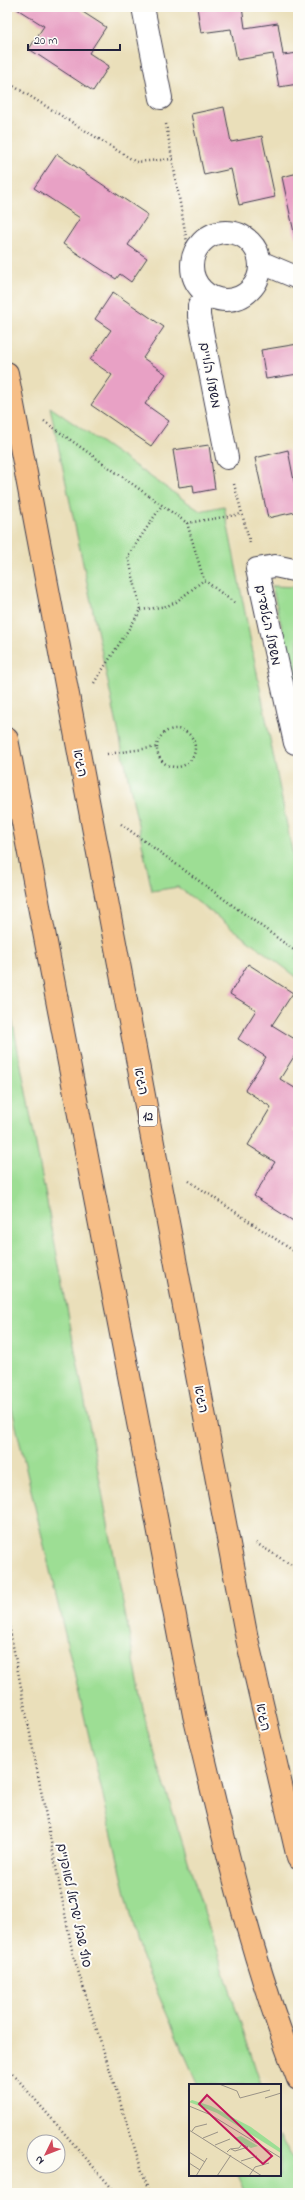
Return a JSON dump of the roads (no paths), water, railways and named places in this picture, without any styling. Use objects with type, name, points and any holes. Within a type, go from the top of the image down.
[{"type":"highway","name":"הגיא","points":[[7,373],[228,1535],[263,1711],[298,1858]]},
{"type":"highway","points":[[7,739],[194,1715],[212,1793],[252,1941],[298,2079]]},
{"type":"street","points":[[143,7],[161,98]]},
{"type":"street","points":[[222,232],[237,234],[246,239],[257,252],[260,262],[258,278],[253,287],[245,295],[235,300],[225,301],[209,296],[194,280],[191,265],[193,255],[198,245],[207,238],[222,232]]},
{"type":"street","points":[[260,262],[298,278]]},
{"type":"street","name":"משעול הלויים","points":[[209,296],[199,306],[199,316],[227,458]]},
{"type":"street","name":"משעול הגלעדים","points":[[298,571],[275,566],[257,569],[295,743],[298,743]]}]
